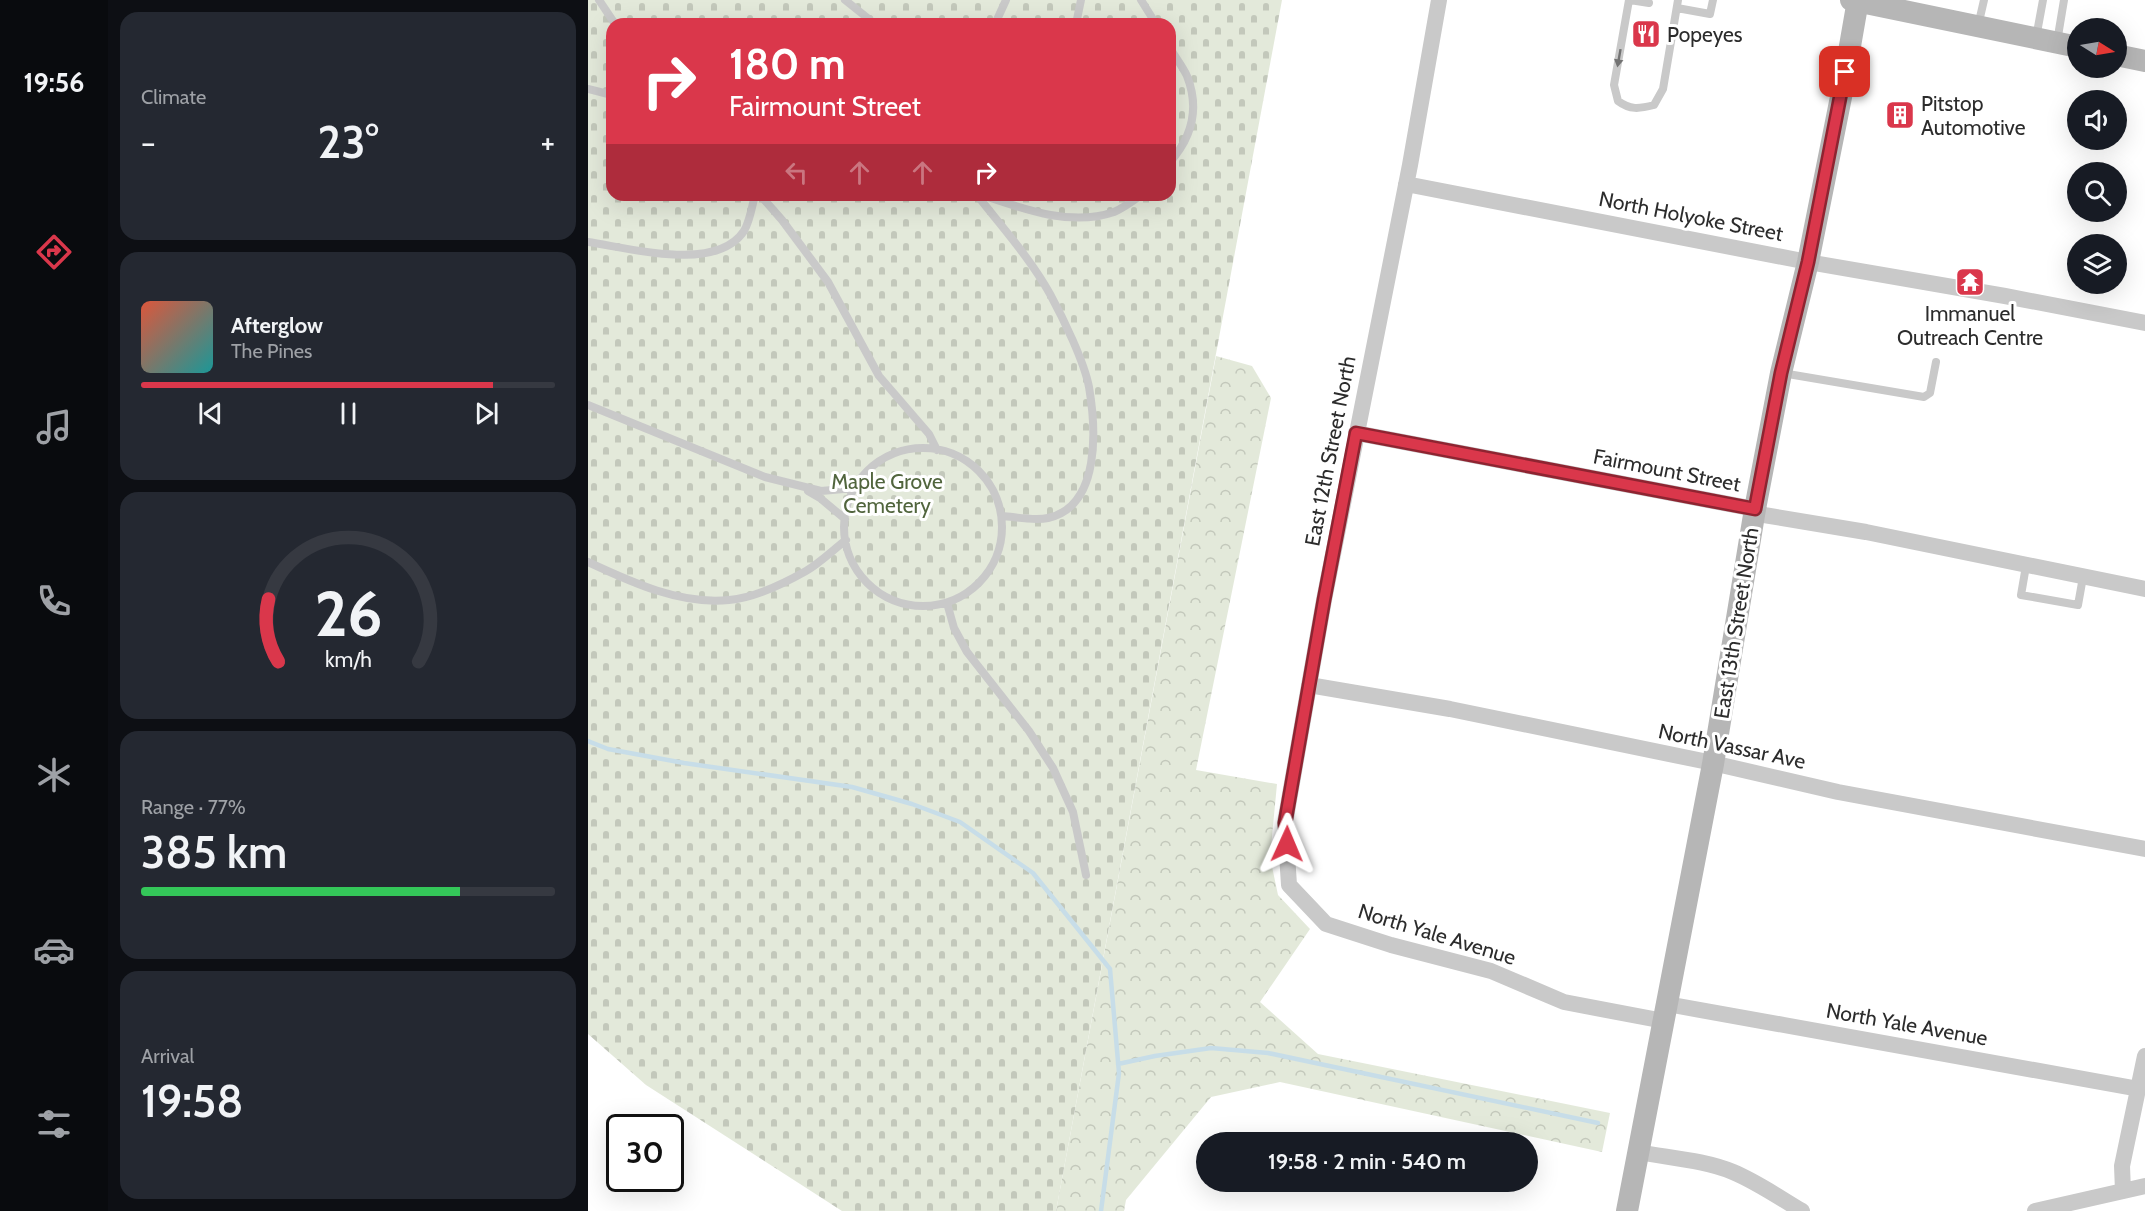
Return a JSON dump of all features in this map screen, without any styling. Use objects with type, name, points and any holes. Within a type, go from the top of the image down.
[{"type":"main road","points":[[1855,0],[2057,43]]},
{"type":"main road","name":"East 13th Street North","points":[[1627,1211],[1713,764],[1755,509],[1781,373],[1808,262],[1842,92],[1855,0]]},
{"type":"main road","points":[[2127,57],[2145,61]]},
{"type":"street","name":"East 12th Street North","points":[[1308,905],[1289,885],[1285,823],[1356,433],[1406,184],[1439,0]]},
{"type":"street","name":"North Holyoke Street","points":[[1406,184],[1808,262],[2145,322]]},
{"type":"street","name":"Fairmount Street","points":[[1356,433],[1755,509],[1764,515],[1866,532],[2145,589]]},
{"type":"street","name":"North Vassar Ave","points":[[1309,685],[1450,709],[1838,792],[2145,849]]},
{"type":"street","name":"North Yale Avenue","points":[[1308,905],[1326,924],[1391,945],[1491,970],[1564,1002],[1666,1012],[2139,1089]]},
{"type":"street","points":[[2123,1191],[2122,1166],[2145,1056]]},
{"type":"street","points":[[1638,1152],[1714,1166],[1733,1172],[1760,1185],[1802,1211]]},
{"type":"street","points":[[2035,1211],[2145,1186]]},
{"type":"lane","points":[[599,0],[611,18]]},
{"type":"lane","points":[[845,0],[868,18]]},
{"type":"lane","points":[[998,18],[1006,0]]},
{"type":"lane","points":[[1077,18],[1080,0]]},
{"type":"lane","points":[[1141,0],[1152,18]]},
{"type":"lane","points":[[1649,3],[1630,0],[1614,85],[1618,101],[1627,107],[1640,109],[1654,105],[1663,88],[1678,4],[1710,14],[1713,0]]},
{"type":"lane","points":[[1978,27],[1984,0]]},
{"type":"lane","points":[[2043,0],[2057,43]]},
{"type":"lane","points":[[2057,43],[2064,0]]},
{"type":"lane","points":[[1176,58],[1187,77],[1193,103],[1192,124],[1183,147],[1176,155]]},
{"type":"lane","points":[[588,90],[606,94]]},
{"type":"lane","points":[[588,242],[668,254],[712,252],[733,243],[745,229],[755,201]]},
{"type":"lane","points":[[763,201],[782,220],[828,282],[879,376],[929,434],[937,450]]},
{"type":"lane","points":[[982,201],[1023,254],[1050,294],[1072,340],[1088,385],[1093,432],[1092,463],[1081,493],[1066,510],[1047,519],[1002,516]]},
{"type":"lane","points":[[1005,201],[1069,218],[1097,217],[1116,211],[1132,201]]},
{"type":"lane","points":[[1781,373],[1924,397],[1930,393],[1936,362]]},
{"type":"lane","points":[[588,405],[765,477],[821,491],[855,488]]},
{"type":"lane","points":[[927,447],[954,453],[977,468],[994,490],[1002,516],[1001,544],[990,569],[972,590],[947,603],[923,607],[898,603],[876,591],[858,573],[847,550],[845,519],[849,500],[855,488],[861,478],[879,461],[902,450],[927,447]]},
{"type":"lane","points":[[802,487],[820,498],[845,519]]},
{"type":"lane","points":[[588,562],[650,588],[694,599],[730,600],[771,589],[808,570],[846,540]]},
{"type":"lane","points":[[2026,566],[2021,595],[2078,605],[2083,577]]},
{"type":"lane","points":[[947,603],[954,628],[967,652],[1029,731],[1053,768],[1073,812],[1086,875]]},
{"type":"green space","name":"Maple Grove Cemetery","points":[[588,0],[1282,0],[1056,1211],[842,1211],[646,1085],[588,1034]]},
{"type":"green space","points":[[1216,356],[1252,366],[1271,398],[1196,770],[1277,784],[1270,857],[1278,895],[1310,929],[1260,1002],[1318,1054],[1610,1113],[1602,1152],[1538,1138],[1538,1132],[1510,1132],[1280,1082],[1211,1097],[1126,1200],[1124,1211],[1056,1211]]},
{"type":"waterway","points":[[588,741],[608,749],[684,763],[852,787],[912,804],[960,822],[1033,873],[1110,969],[1119,1073],[1101,1211]]},
{"type":"waterway","points":[[1118,1064],[1211,1048],[1268,1053],[1598,1123]]},
{"type":"place","name":"Popeyes","points":[[1646,34]]},
{"type":"place","name":"Pitstop Automotive","points":[[1900,115]]},
{"type":"place","name":"Immanuel Outreach Centre","points":[[1970,282]]},
{"type":"route","points":[[1287,844],[1285,823],[1356,433],[1755,509],[1781,373],[1808,262],[1845,72]]}]
